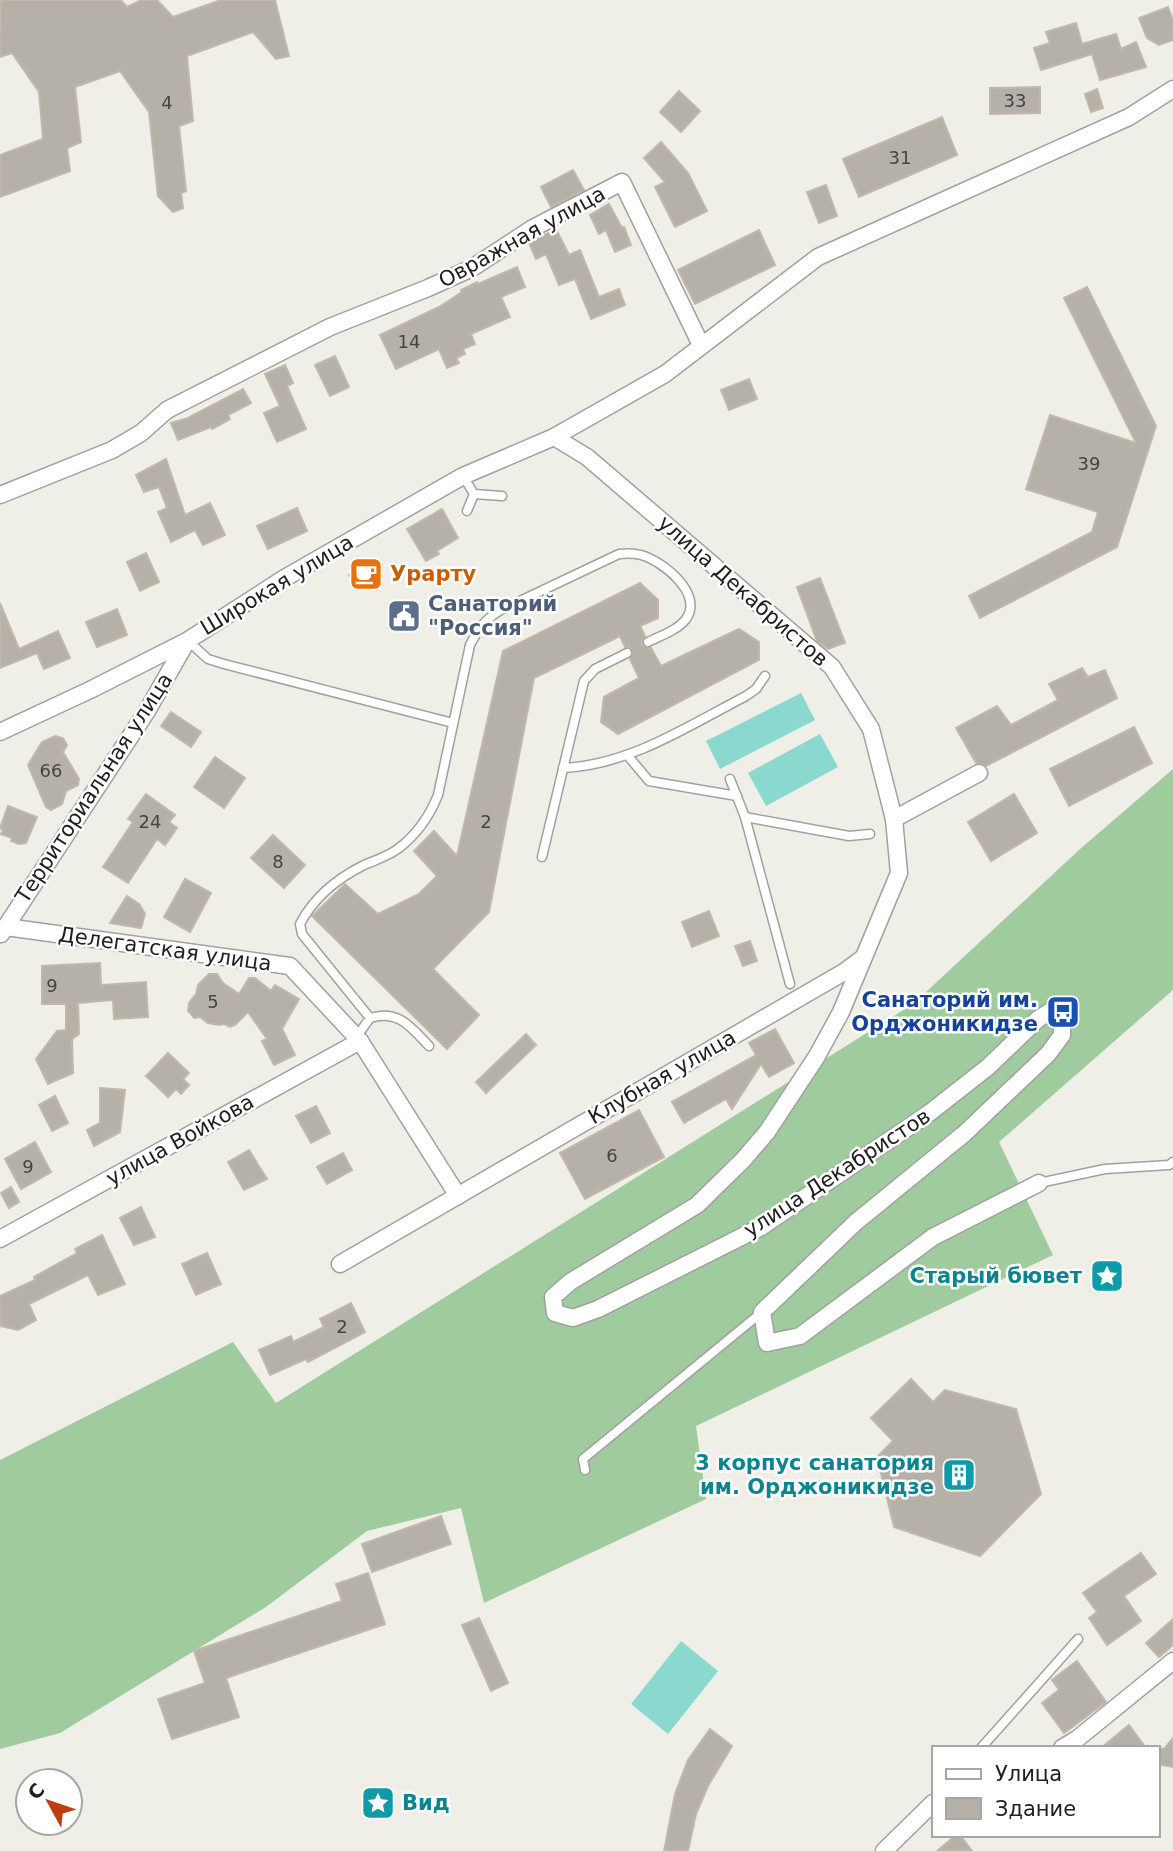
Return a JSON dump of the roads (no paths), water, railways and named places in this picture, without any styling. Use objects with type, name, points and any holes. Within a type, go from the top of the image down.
[{"type":"street","points":[[554,437],[665,374],[818,257],[1129,117],[1173,89]]},
{"type":"street","name":"Овражная улица","points":[[0,495],[112,450],[141,433],[167,410],[330,327],[472,268],[533,228],[622,182],[701,345]]},
{"type":"street","name":"Широкая улица","points":[[0,732],[187,640],[283,579],[463,475],[554,437]]},
{"type":"street","name":"улица Декабристов","points":[[554,437],[587,457],[832,667],[870,729],[894,819],[900,873],[841,1012],[817,1056],[767,1132],[697,1205],[570,1282],[553,1297],[555,1313],[573,1318],[598,1309],[761,1227],[928,1114],[988,1067],[1038,1019],[1054,1009],[1062,1020],[1062,1035],[1048,1054],[965,1133],[856,1222],[762,1312]]},
{"type":"street","name":"Территориальная улица","points":[[3,931],[147,710],[187,640]]},
{"type":"street","points":[[894,819],[979,773]]},
{"type":"street","name":"Делегатская улица","points":[[3,931],[290,966],[360,1036],[458,1196]]},
{"type":"street","name":"Клубная улица","points":[[340,1264],[844,972],[865,956]]},
{"type":"street","name":"улица Войкова","points":[[0,1239],[360,1036]]},
{"type":"street","points":[[762,1312],[767,1343],[800,1336],[933,1237],[1039,1183]]},
{"type":"street","points":[[1065,1746],[1173,1661]]},
{"type":"street","points":[[884,1851],[932,1803]]},
{"type":"lane","points":[[463,475],[474,494]]},
{"type":"lane","points":[[474,494],[502,496]]},
{"type":"lane","points":[[467,511],[474,494]]},
{"type":"lane","points":[[370,1018],[302,934],[300,924],[310,907],[328,889],[345,875],[397,849],[432,810],[438,795],[470,645],[476,631],[487,618],[619,554],[630,553],[655,561],[686,588],[691,598],[691,610],[685,620],[648,642]]},
{"type":"lane","points":[[187,640],[208,659],[224,664],[453,723]]},
{"type":"lane","points":[[542,857],[584,681],[595,669],[627,653]]},
{"type":"lane","points":[[563,768],[582,767],[628,756],[746,696],[756,689],[765,676]]},
{"type":"lane","points":[[628,756],[649,781],[737,796]]},
{"type":"lane","points":[[730,779],[745,817],[790,984]]},
{"type":"lane","points":[[745,817],[849,836],[870,834]]},
{"type":"lane","points":[[360,1036],[370,1018],[383,1014],[397,1017],[429,1046]]},
{"type":"lane","points":[[1039,1183],[1105,1169],[1173,1162]]},
{"type":"lane","points":[[585,1470],[583,1459],[762,1312]]},
{"type":"lane","points":[[983,1746],[1078,1639]]},
{"type":"place","name":"Урарту","points":[[366,574]]},
{"type":"place","name":"Санаторий \"Россия\"","points":[[404,616]]},
{"type":"place","name":"Санаторий им. Орджоникидзе","points":[[1063,1012]]},
{"type":"place","name":"Старый бювет","points":[[1107,1276]]},
{"type":"place","name":"3 корпус санатория им. Орджоникидзе","points":[[959,1475]]},
{"type":"place","name":"Вид","points":[[378,1803]]}]
